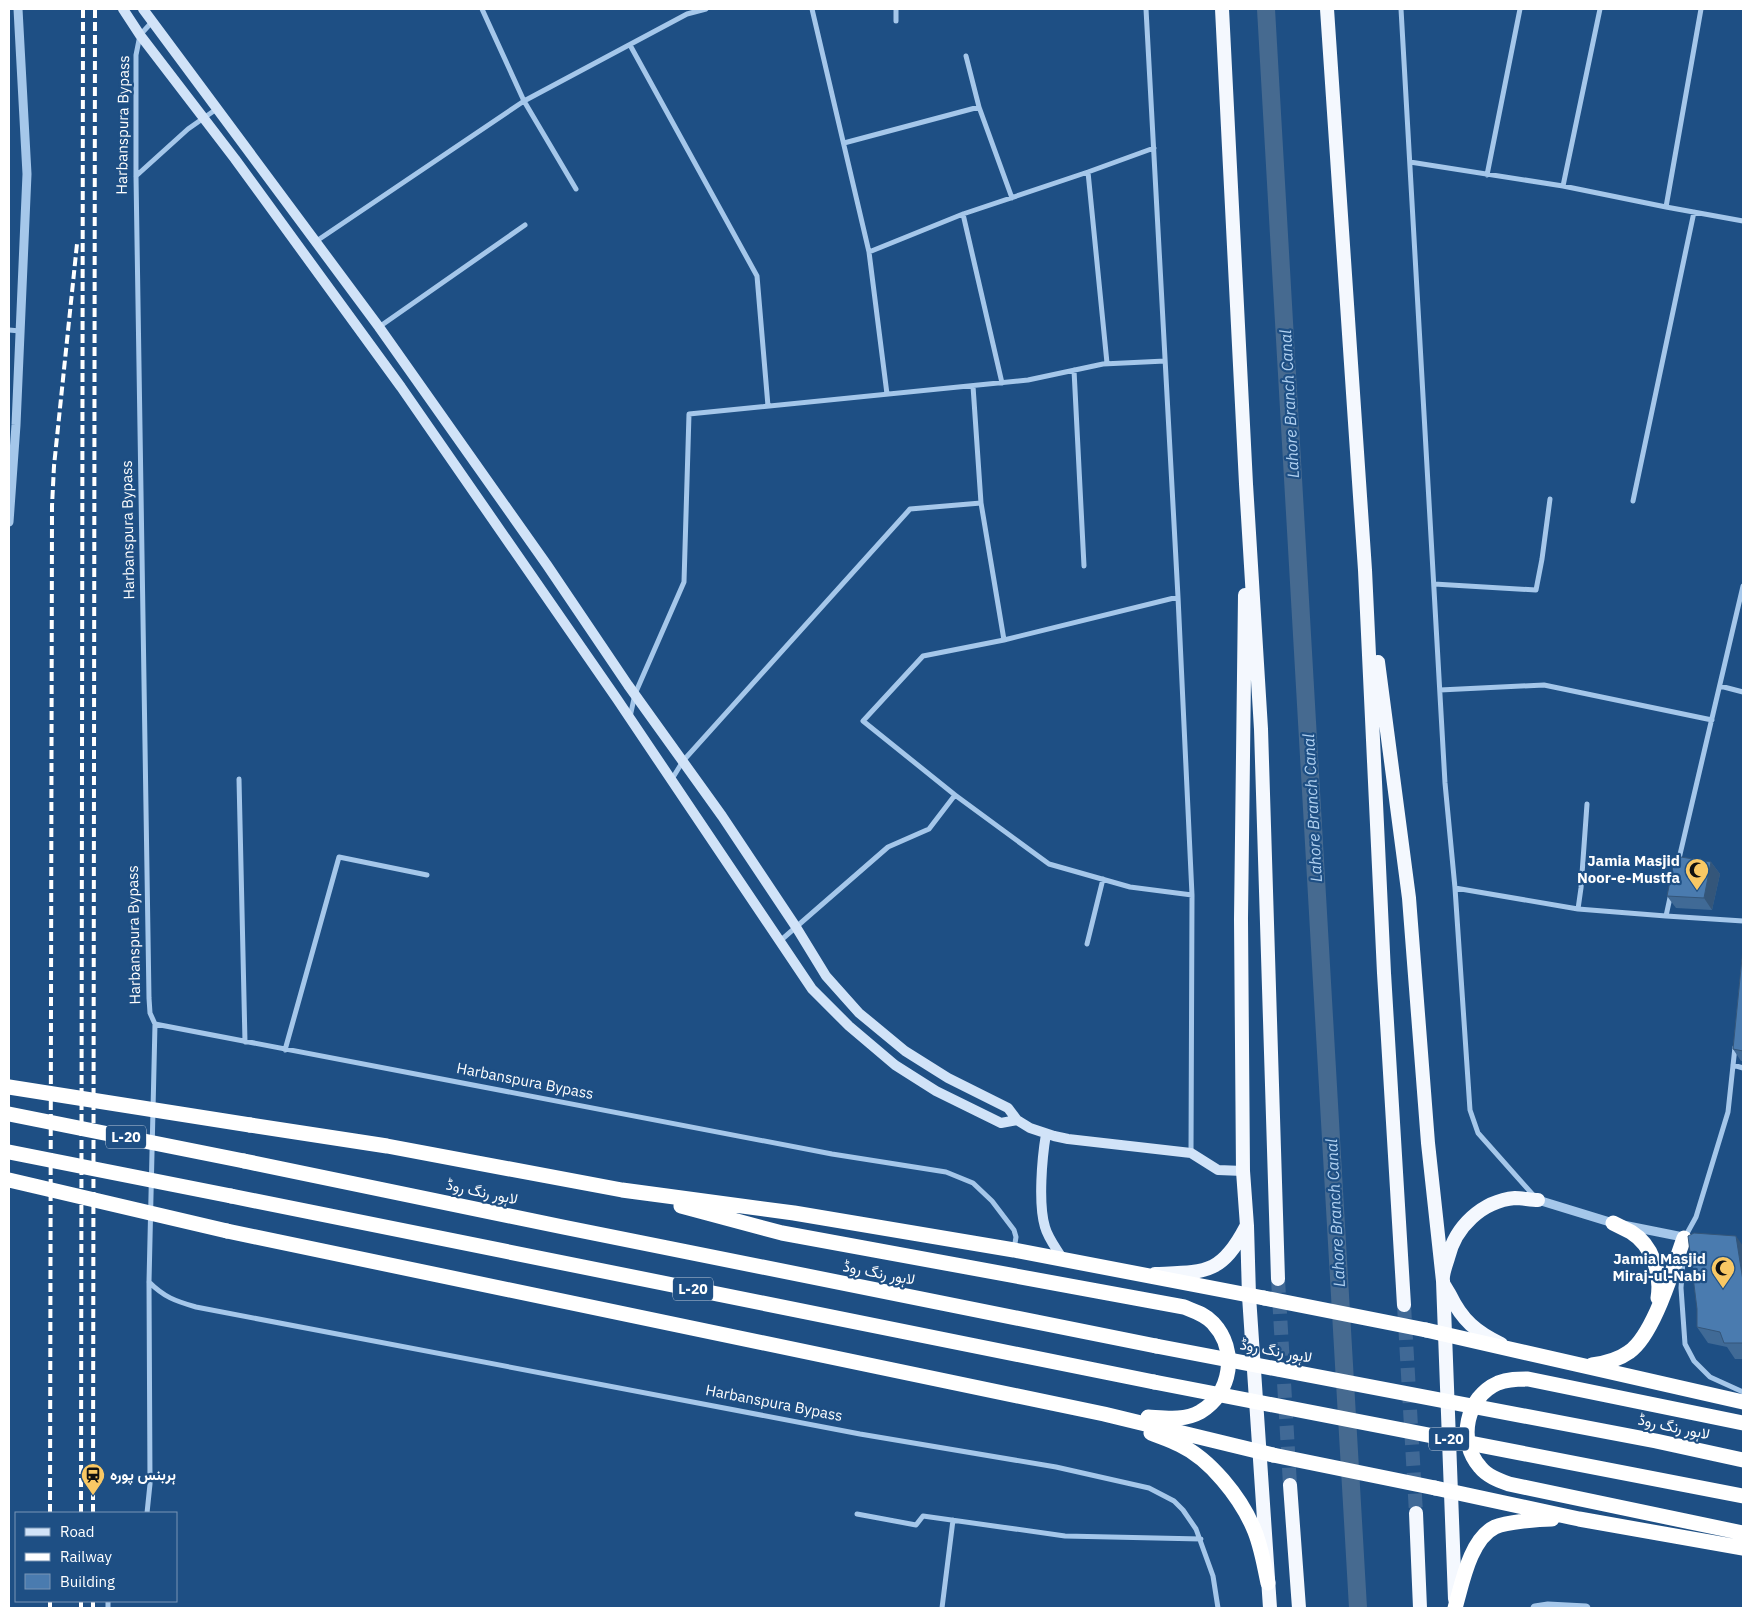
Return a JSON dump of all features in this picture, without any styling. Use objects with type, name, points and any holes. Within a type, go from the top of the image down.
[{"type":"highway","points":[[1222,9],[1246,484],[1262,729],[1278,1279]]},
{"type":"highway","points":[[1327,9],[1365,570],[1384,973],[1404,1305]]},
{"type":"highway","points":[[1246,484],[1241,919],[1243,1171],[1247,1226],[1256,1297],[1266,1453],[1270,1608]]},
{"type":"highway","points":[[1365,570],[1409,898],[1428,1134],[1443,1280],[1456,1608]]},
{"type":"highway","points":[[9,1087],[387,1146],[622,1190],[794,1213],[1062,1258],[1426,1330],[1743,1402]]},
{"type":"highway","name":"لاہور رنگ روڈ","points":[[9,1114],[1156,1346],[1656,1441],[1743,1460]]},
{"type":"highway","name":"L-20","points":[[9,1152],[1154,1382],[1743,1496]]},
{"type":"highway","points":[[9,1180],[227,1231],[1104,1414],[1266,1453],[1579,1519],[1743,1548]]},
{"type":"highway","points":[[622,1190],[782,1233],[1184,1307],[1199,1312],[1213,1322],[1223,1336],[1228,1352],[1229,1369],[1224,1386],[1214,1401],[1199,1413],[1182,1418],[1104,1414]]},
{"type":"highway","points":[[1512,1349],[1487,1337],[1467,1323],[1453,1302],[1443,1280],[1449,1254],[1458,1233],[1473,1215],[1493,1204],[1515,1198],[1538,1200]]},
{"type":"highway","points":[[1613,1223],[1632,1233],[1648,1248],[1657,1268],[1660,1290],[1656,1314]]},
{"type":"highway","points":[[1147,1274],[1195,1272],[1213,1267],[1228,1257],[1247,1226]]},
{"type":"highway","points":[[1586,1366],[1609,1362],[1630,1352],[1646,1335],[1689,1238]]},
{"type":"highway","points":[[1743,1423],[1528,1379],[1512,1379],[1497,1384],[1484,1392],[1473,1405],[1468,1420],[1467,1437],[1471,1454],[1480,1468],[1493,1478],[1509,1484],[1743,1533]]},
{"type":"highway","points":[[1104,1414],[1181,1445],[1200,1459],[1224,1482],[1239,1502],[1254,1528],[1268,1583]]},
{"type":"highway","points":[[1290,1485],[1300,1608]]},
{"type":"highway","points":[[1416,1513],[1420,1608]]},
{"type":"highway","points":[[1456,1608],[1467,1564],[1480,1540],[1495,1527],[1536,1519],[1579,1519]]},
{"type":"main road","points":[[122,9],[401,387],[672,779],[812,989],[849,1026],[894,1064],[936,1091],[1001,1122],[1017,1120]]},
{"type":"main road","points":[[143,9],[379,327],[722,816],[796,926],[826,976],[859,1013],[905,1051],[948,1078],[1008,1108],[1017,1120],[1046,1134],[1068,1139],[1191,1153],[1218,1170],[1243,1171]]},
{"type":"main road","points":[[1046,1134],[1042,1157],[1044,1226],[1050,1240],[1062,1258]]},
{"type":"street","points":[[9,522],[12,426],[20,331],[27,174],[18,9]]},
{"type":"street","points":[[482,9],[524,101],[576,188]]},
{"type":"street","points":[[315,242],[524,101],[687,14],[706,9]]},
{"type":"street","points":[[812,9],[869,252],[888,394]]},
{"type":"street","points":[[896,9],[896,21]]},
{"type":"street","points":[[1146,9],[1192,895],[1191,1153]]},
{"type":"street","points":[[1401,9],[1440,690],[1446,783],[1456,888],[1470,1110],[1478,1133],[1538,1200],[1613,1223],[1689,1238]]},
{"type":"street","points":[[1487,175],[1520,9]]},
{"type":"street","points":[[1563,186],[1600,9]]},
{"type":"street","points":[[1666,207],[1701,9]]},
{"type":"street","name":"Harbanspura Bypass","points":[[152,22],[140,35],[136,54],[136,176],[149,998],[150,1013],[155,1024],[832,1154],[946,1172],[963,1177],[974,1183],[992,1201],[1014,1230],[1016,1237],[1014,1250]]},
{"type":"street","points":[[630,45],[757,276],[768,406]]},
{"type":"street","points":[[966,56],[979,107],[1012,198]]},
{"type":"street","points":[[844,143],[979,107]]},
{"type":"street","points":[[136,176],[188,129],[218,108]]},
{"type":"street","points":[[869,252],[963,214],[1154,148]]},
{"type":"street","points":[[1410,162],[1563,186],[1743,221]]},
{"type":"street","points":[[1088,172],[1107,363]]},
{"type":"street","points":[[1633,501],[1694,212]]},
{"type":"street","points":[[963,214],[1002,383]]},
{"type":"street","points":[[379,327],[525,225]]},
{"type":"street","points":[[9,330],[20,331]]},
{"type":"street","points":[[630,718],[635,694],[684,582],[689,414],[1002,383],[1028,380],[1107,363],[1165,360]]},
{"type":"street","points":[[1074,370],[1084,566]]},
{"type":"street","points":[[973,386],[981,503],[1004,640]]},
{"type":"street","points":[[1434,584],[1536,590],[1550,500]]},
{"type":"street","points":[[672,779],[682,761],[910,508],[981,503]]},
{"type":"street","points":[[1676,873],[1743,586]]},
{"type":"street","points":[[1178,597],[1004,640],[923,656],[863,721],[955,795],[1049,864],[1130,887],[1192,895]]},
{"type":"street","points":[[1440,690],[1544,684],[1712,720]]},
{"type":"street","points":[[1720,686],[1743,692]]},
{"type":"street","points":[[239,779],[245,1042]]},
{"type":"street","points":[[779,942],[888,847],[929,829],[955,795]]},
{"type":"street","points":[[1578,909],[1587,804]]},
{"type":"street","points":[[285,1050],[339,857],[427,875]]},
{"type":"street","points":[[1087,944],[1103,879]]},
{"type":"street","points":[[1666,916],[1674,883]]},
{"type":"street","points":[[1456,888],[1578,909],[1743,921]]},
{"type":"street","points":[[146,1512],[150,1484],[148,1282],[155,1024]]},
{"type":"street","points":[[1736,1037],[1728,1112],[1689,1238],[1681,1288],[1685,1344],[1694,1361],[1710,1377],[1743,1392]]},
{"type":"street","points":[[1733,1066],[1743,1068]]},
{"type":"street","name":"Harbanspura Bypass","points":[[148,1282],[159,1293],[171,1300],[196,1307],[860,1434],[1056,1467],[1149,1488],[1174,1501],[1190,1520],[1201,1539],[1213,1576],[1218,1608]]},
{"type":"street","points":[[857,1514],[916,1525],[924,1516],[1065,1536],[1201,1539]]},
{"type":"street","points":[[942,1608],[953,1520]]},
{"type":"street","points":[[1535,1608],[1548,1606],[1586,1608]]},
{"type":"building","points":[[1675,856],[1711,862],[1704,898],[1667,896]]},
{"type":"building","points":[[1743,948],[1743,1051],[1733,1049]]},
{"type":"building","name":"Jamia Masjid Miraj-ul-Nabi","points":[[1694,1233],[1736,1236],[1743,1281],[1743,1343],[1724,1343],[1720,1332],[1697,1327],[1697,1309],[1688,1236]]},
{"type":"waterway","name":"Lahore Branch Canal","points":[[1266,9],[1358,1608]]},
{"type":"tunnel","points":[[1278,1279],[1290,1485]]},
{"type":"tunnel","points":[[1404,1305],[1416,1513]]},
{"type":"railway","points":[[81,1512],[83,9]]},
{"type":"railway","points":[[93,1512],[95,9]]},
{"type":"railway","points":[[50,1512],[52,506],[54,466],[77,244]]},
{"type":"railway","points":[[50,1602],[50,1608]]},
{"type":"railway","points":[[81,1602],[81,1608]]},
{"type":"railway","points":[[93,1602],[93,1608]]},
{"type":"place","name":"Jamia Masjid Noor-e-Mustfa","points":[[1697,891]]},
{"type":"place","name":"Jamia Masjid Miraj-ul-Nabi","points":[[1723,1289]]},
{"type":"place","name":"ہربنس پورہ","points":[[93,1496]]}]
